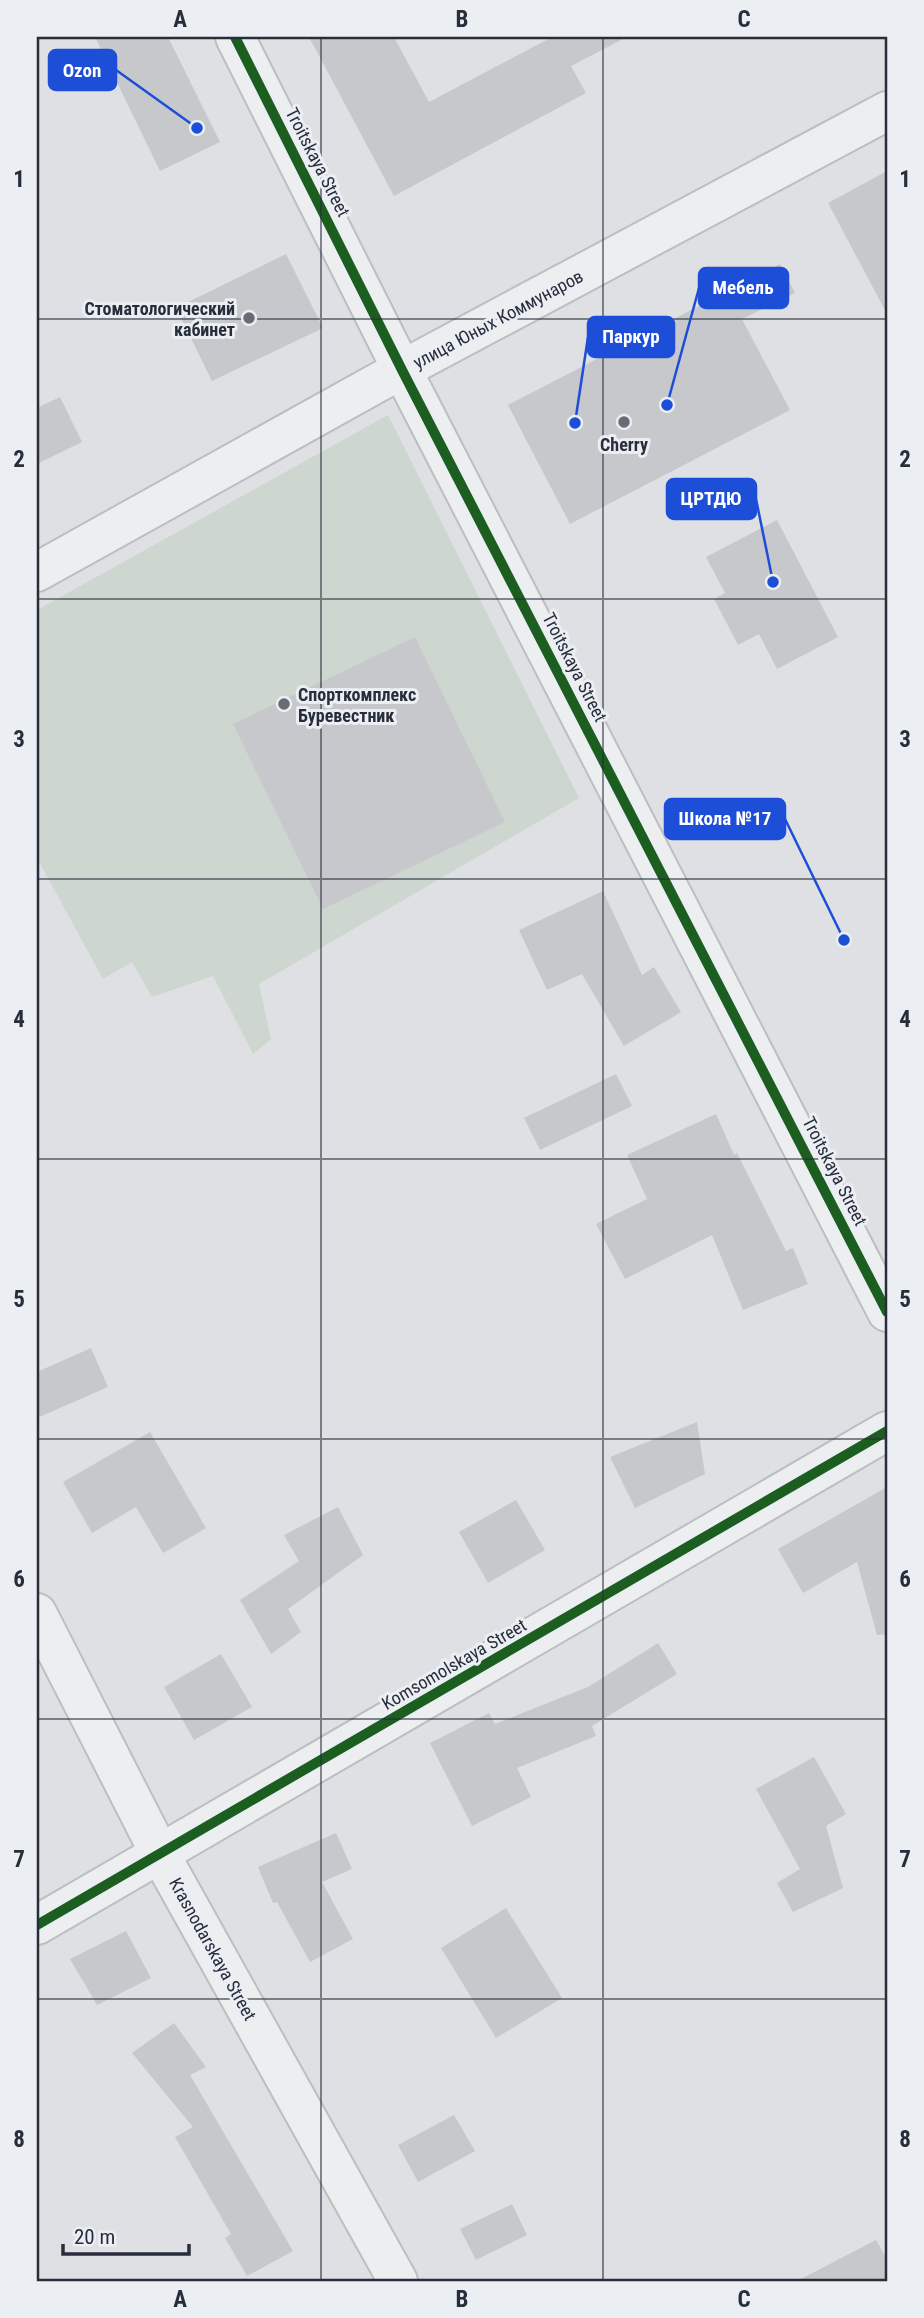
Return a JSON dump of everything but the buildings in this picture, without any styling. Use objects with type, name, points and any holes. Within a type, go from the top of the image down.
[{"type":"street","name":"Troitskaya Street","points":[[235,37],[402,370],[887,1312]]},
{"type":"street","name":"улица Юных Коммунаров","points":[[37,572],[402,370],[887,111]]},
{"type":"street","name":"Komsomolskaya Street","points":[[37,1925],[161,1856],[887,1431]]},
{"type":"street","name":"Krasnodarskaya Street","points":[[37,1613],[161,1856],[398,2281]]},
{"type":"shaded area","name":"Cпорткомплекс Буревестник","points":[[388,415],[579,798],[259,984],[271,1039],[253,1054],[213,976],[152,997],[132,962],[103,979],[37,858],[37,610]]},
{"type":"cycle path","points":[[235,37],[402,370],[887,1312]]},
{"type":"cycle path","points":[[37,1925],[887,1431]]},
{"type":"place","name":"Ozon","points":[[197,128]]},
{"type":"place","name":"Стоматологический кабинет","points":[[249,318]]},
{"type":"place","name":"Мебель","points":[[667,405]]},
{"type":"place","name":"Cherry","points":[[624,422]]},
{"type":"place","name":"Паркур","points":[[575,423]]},
{"type":"place","name":"ЦРТДЮ","points":[[773,582]]},
{"type":"place","name":"Cпорткомплекс Буревестник","points":[[284,704]]},
{"type":"place","name":"Школа №17","points":[[844,940]]}]
